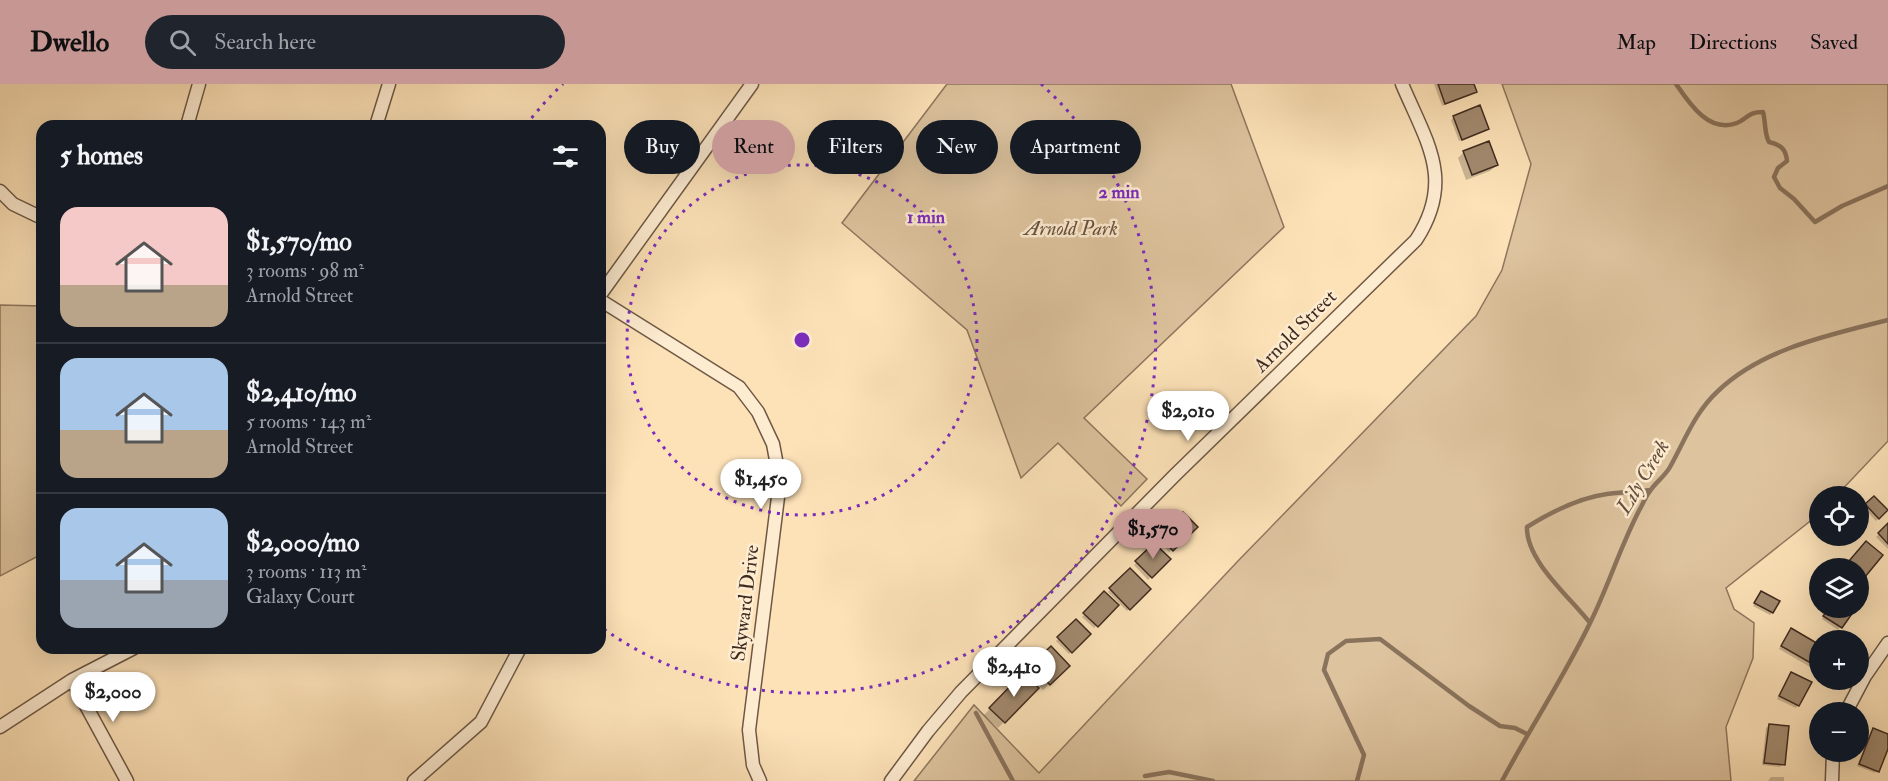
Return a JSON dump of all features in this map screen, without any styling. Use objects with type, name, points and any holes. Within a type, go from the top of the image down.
[{"type":"street","points":[[189,120],[200,84]]},
{"type":"street","points":[[378,120],[389,84]]},
{"type":"street","points":[[606,286],[752,84]]},
{"type":"street","name":"Arnold Street","points":[[891,781],[928,730],[961,692],[1149,501],[1416,240],[1433,206],[1435,166],[1402,84]]},
{"type":"street","points":[[0,190],[13,204],[36,215]]},
{"type":"street","name":"Skyward Drive","points":[[606,304],[739,387],[758,412],[773,444],[780,481],[749,730],[753,765],[760,781]]},
{"type":"street","points":[[1851,702],[1865,676],[1888,643]]},
{"type":"street","points":[[0,728],[72,680],[122,654]]},
{"type":"street","points":[[414,781],[481,722],[517,654]]},
{"type":"street","points":[[72,680],[127,781]]},
{"type":"street","points":[[1832,781],[1833,762]]},
{"type":"green space","name":"Arnold Park","points":[[947,84],[1231,84],[1284,227],[1084,418],[1147,479],[1121,506],[1058,443],[1021,478],[967,330],[842,223],[879,174],[904,174],[904,141],[916,125],[916,174],[998,174],[998,120],[920,120]]},
{"type":"green space","points":[[1502,84],[1888,84],[1888,441],[1845,486],[1809,486],[1809,522],[1726,588],[1734,609],[1754,623],[1753,658],[1726,727],[1731,781],[914,781],[974,705],[1039,773],[1237,562],[1476,316],[1502,270],[1531,164]]},
{"type":"green space","points":[[0,305],[36,306],[36,557],[0,576]]},
{"type":"building","points":[[1438,84],[1474,84],[1477,92],[1445,104]]},
{"type":"building","points":[[1480,105],[1489,129],[1462,140],[1453,116]]},
{"type":"building","points":[[1489,141],[1498,165],[1472,175],[1463,151]]},
{"type":"building","points":[[1874,496],[1888,510],[1879,519],[1869,508],[1869,500]]},
{"type":"building","points":[[1183,512],[1198,527],[1173,551],[1158,535]]},
{"type":"building","points":[[1888,523],[1888,544],[1878,533]]},
{"type":"building","points":[[1154,543],[1171,559],[1152,578],[1135,561]]},
{"type":"building","points":[[1869,543],[1883,555],[1869,572],[1869,558],[1852,558],[1862,546],[1869,546]]},
{"type":"building","points":[[1130,568],[1151,589],[1130,610],[1109,588]]},
{"type":"building","points":[[1104,591],[1119,605],[1098,627],[1083,613]]},
{"type":"building","points":[[1761,591],[1780,601],[1773,613],[1754,603]]},
{"type":"building","points":[[1826,618],[1849,618],[1842,628]]},
{"type":"building","points":[[1076,619],[1091,634],[1072,653],[1057,637]]},
{"type":"building","points":[[1791,628],[1809,639],[1809,662],[1781,646]]},
{"type":"building","points":[[1051,646],[1070,666],[1050,685],[1031,665]]},
{"type":"building","points":[[1791,672],[1809,681],[1809,688],[1799,706],[1779,696]]},
{"type":"building","points":[[1023,673],[1039,688],[1005,723],[989,708]]},
{"type":"building","points":[[1769,724],[1789,726],[1785,765],[1764,763]]},
{"type":"building","points":[[1873,728],[1888,734],[1888,749],[1879,772],[1859,764],[1860,762],[1869,762],[1869,738]]},
{"type":"waterway","points":[[1676,84],[1701,115],[1717,124],[1737,123],[1751,114],[1763,112],[1769,142],[1782,148],[1787,161],[1778,168],[1774,177],[1780,188],[1794,199],[1815,222],[1842,206],[1888,186]]},
{"type":"waterway","name":"Lily Creek","points":[[1502,781],[1580,643],[1646,497],[1668,470],[1697,417],[1710,399],[1736,376],[1776,354],[1821,338],[1888,320]]},
{"type":"waterway","points":[[1590,623],[1541,565],[1529,540],[1527,527],[1575,502],[1607,494],[1650,490]]},
{"type":"waterway","points":[[1357,781],[1364,755],[1324,670],[1328,654],[1346,641],[1380,639],[1469,706],[1500,726],[1515,728],[1527,734]]},
{"type":"waterway","points":[[976,713],[1013,781]]},
{"type":"waterway","points":[[1145,776],[1169,772],[1213,781]]}]
